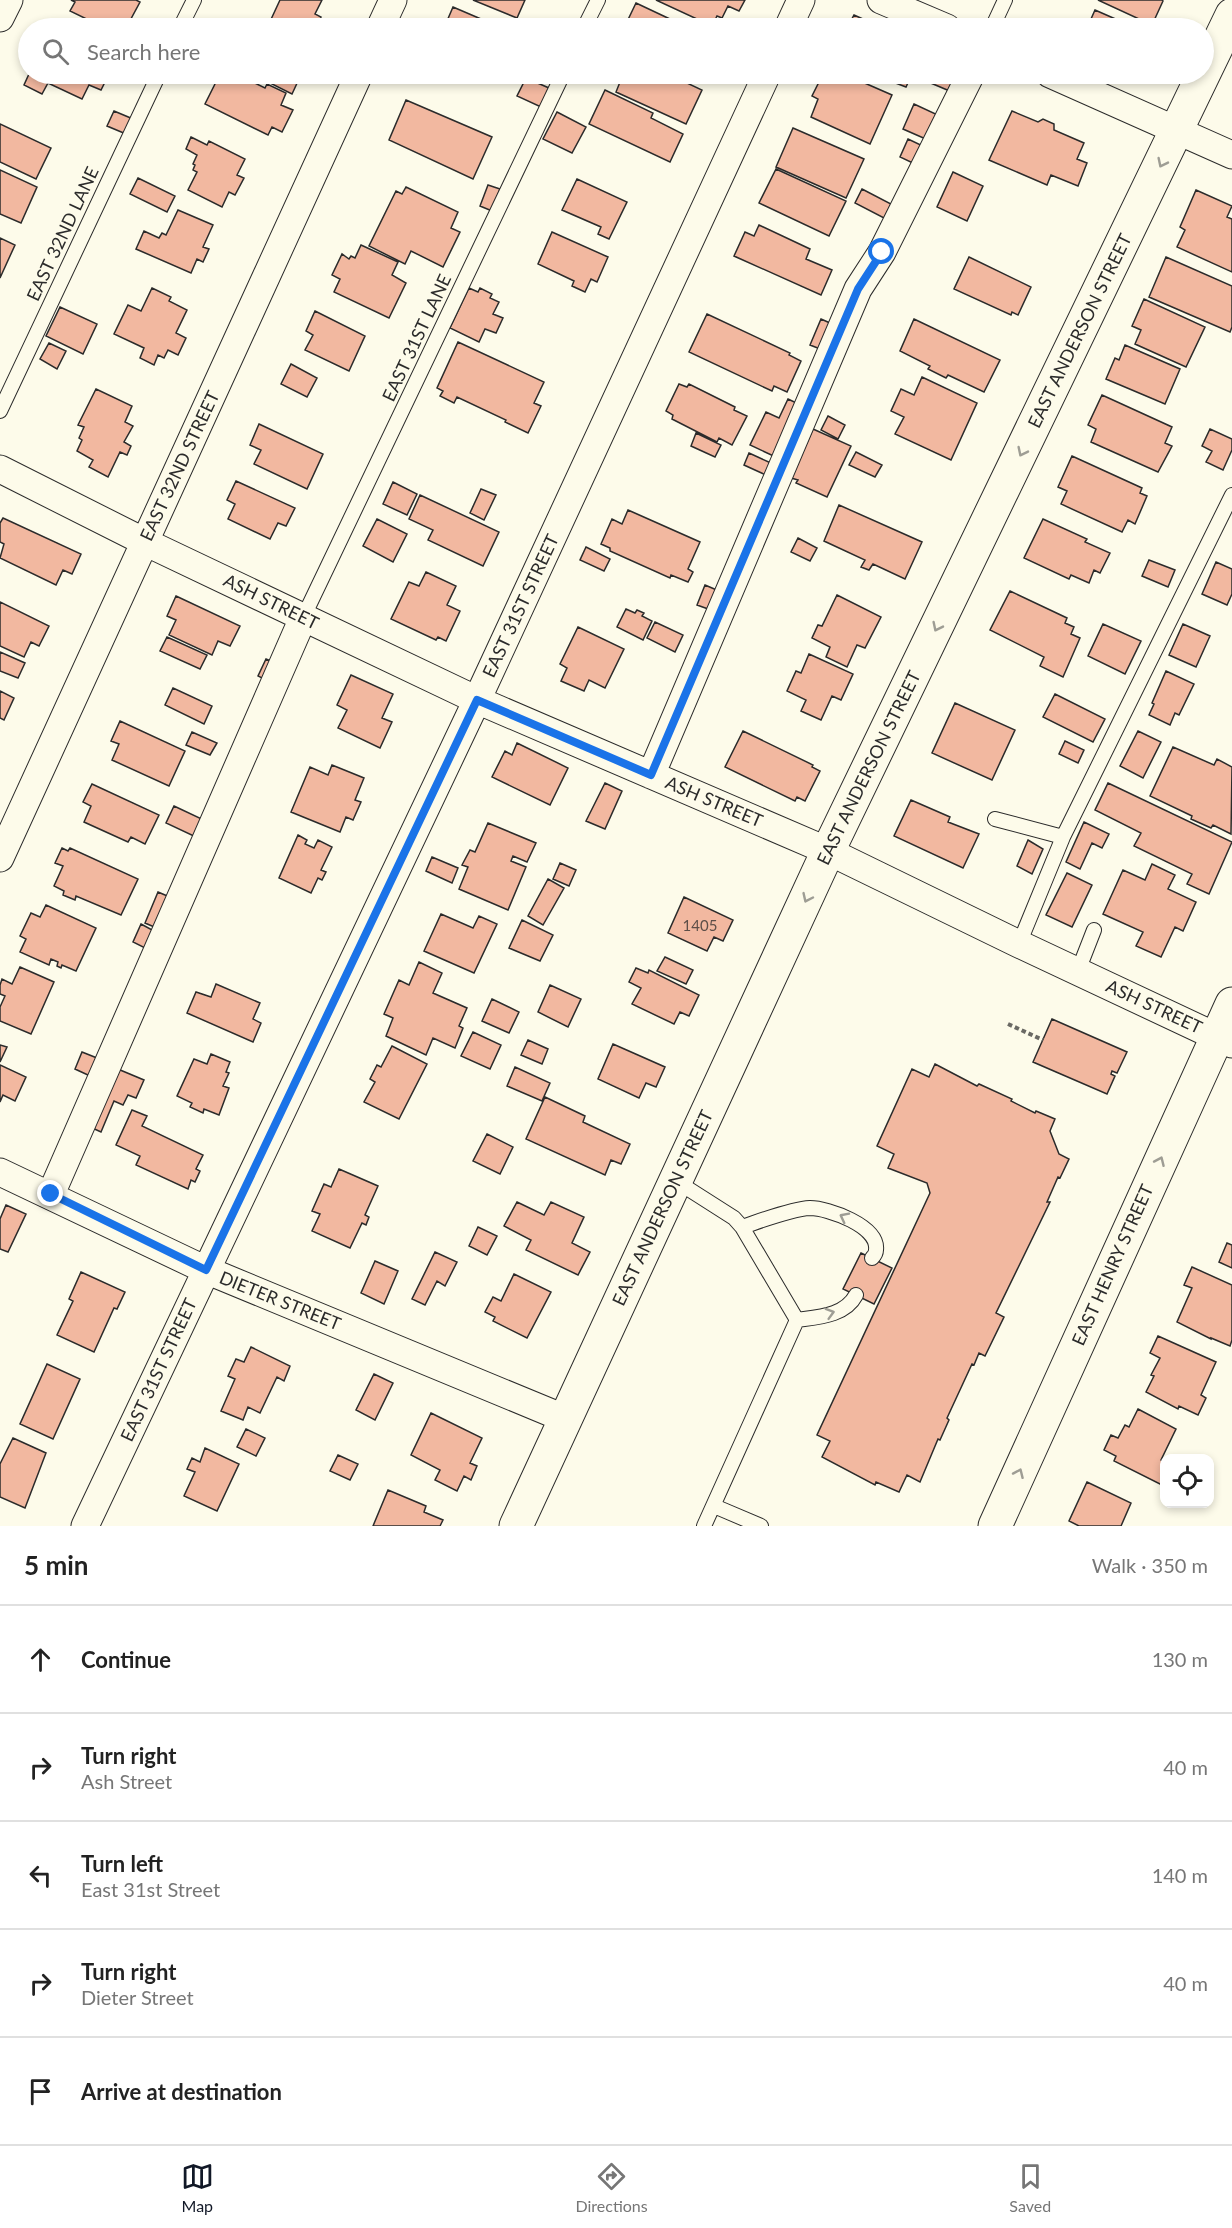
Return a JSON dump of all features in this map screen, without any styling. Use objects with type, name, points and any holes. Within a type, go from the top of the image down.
[{"type":"main road","name":"EAST ANDERSON STREET","points":[[1214,53],[1232,15]]},
{"type":"main road","name":"EAST ANDERSON STREET","points":[[516,1526],[828,851],[1199,84]]},
{"type":"main road","name":"EAST HENRY STREET","points":[[995,1526],[1224,1040],[1232,1004]]},
{"type":"street","points":[[0,18],[9,0]]},
{"type":"street","points":[[385,18],[393,0]]},
{"type":"street","points":[[793,18],[801,0]]},
{"type":"street","points":[[881,0],[923,18]]},
{"type":"street","name":"EAST 32ND STREET","points":[[0,858],[354,84]]},
{"type":"street","name":"EAST 31ST STREET","points":[[85,1526],[477,700],[762,84]]},
{"type":"street","points":[[651,775],[858,289],[882,252],[965,84]]},
{"type":"street","points":[[1073,84],[1232,155]]},
{"type":"street","name":"ASH STREET","points":[[0,469],[146,542],[477,700],[828,851],[1224,1040]]},
{"type":"street","points":[[51,1194],[303,618]]},
{"type":"street","name":"DIETER STREET","points":[[0,1172],[51,1194],[206,1270],[566,1419]]},
{"type":"lane","points":[[185,18],[194,0]]},
{"type":"lane","points":[[589,18],[598,0]]},
{"type":"lane","points":[[997,18],[1005,0]]},
{"type":"lane","name":"EAST 32ND LANE","points":[[0,411],[154,84]]},
{"type":"lane","name":"EAST 31ST LANE","points":[[303,618],[558,84]]},
{"type":"lane","points":[[1019,944],[1063,837],[1232,495]]},
{"type":"lane","points":[[995,819],[1063,837]]},
{"type":"lane","points":[[1078,972],[1094,930]]},
{"type":"lane","points":[[675,1181],[734,1218],[742,1227],[796,1320]]},
{"type":"lane","points":[[742,1227],[809,1208],[834,1212],[866,1229],[873,1238],[876,1249],[873,1258]]},
{"type":"lane","points":[[796,1320],[830,1315],[850,1306],[856,1295]]},
{"type":"lane","points":[[704,1526],[796,1320]]},
{"type":"lane","points":[[714,1506],[761,1526]]},
{"type":"path","points":[[1008,1024],[1043,1040]]},
{"type":"building","points":[[71,0],[136,0],[140,2],[131,18],[84,18],[70,11],[75,2]]},
{"type":"building","points":[[280,0],[322,0],[315,14],[321,18],[272,18]]},
{"type":"building","points":[[473,0],[525,0],[517,18]]},
{"type":"building","points":[[656,0],[745,0],[739,11],[728,6],[722,18],[717,16],[716,18],[695,18]]},
{"type":"building","points":[[1098,0],[1163,1],[1155,18],[1137,18]]},
{"type":"building","points":[[636,3],[668,18],[629,18]]},
{"type":"building","points":[[453,7],[479,18],[448,18]]},
{"type":"building","points":[[1095,10],[1113,18],[1091,18]]},
{"type":"building","points":[[24,84],[47,84],[42,94]]},
{"type":"building","points":[[50,84],[104,84],[101,90],[89,85],[82,99]]},
{"type":"building","points":[[215,84],[257,84],[265,88],[267,84],[286,93],[281,105],[293,110],[282,132],[272,127],[268,135],[205,104]]},
{"type":"building","points":[[272,84],[297,84],[292,94]]},
{"type":"building","points":[[523,84],[540,84],[549,88],[541,107],[517,96]]},
{"type":"building","points":[[619,84],[689,84],[702,90],[686,124],[616,92]]},
{"type":"building","points":[[818,84],[867,84],[892,95],[870,144],[811,117],[818,99],[812,96]]},
{"type":"building","points":[[933,84],[956,84],[952,92]]},
{"type":"building","points":[[605,90],[653,113],[651,118],[683,134],[670,162],[589,124]]},
{"type":"building","points":[[406,100],[492,137],[473,179],[389,140]]},
{"type":"building","points":[[914,104],[940,116],[928,140],[903,129]]},
{"type":"building","points":[[114,111],[133,119],[126,134],[107,126]]},
{"type":"building","points":[[1012,111],[1038,122],[1043,119],[1054,124],[1054,130],[1084,143],[1077,159],[1087,163],[1078,186],[1051,175],[1047,185],[989,160]]},
{"type":"building","points":[[557,112],[586,127],[572,153],[543,139]]},
{"type":"building","points":[[0,124],[51,148],[36,179],[0,162]]},
{"type":"building","points":[[793,128],[864,159],[846,198],[776,167]]},
{"type":"building","points":[[191,137],[207,145],[209,141],[245,159],[237,175],[244,178],[235,195],[229,192],[222,207],[188,190],[197,172],[193,170],[195,165],[193,164],[197,155],[186,149]]},
{"type":"building","points":[[908,139],[925,147],[917,165],[900,157]]},
{"type":"building","points":[[776,169],[846,201],[829,236],[759,203]]},
{"type":"building","points":[[0,170],[37,187],[21,223],[0,214]]},
{"type":"building","points":[[953,172],[983,186],[967,221],[937,207]]},
{"type":"building","points":[[138,178],[175,196],[167,212],[130,194]]},
{"type":"building","points":[[577,179],[627,202],[609,239],[598,234],[601,227],[562,210]]},
{"type":"building","points":[[488,185],[500,189],[492,211],[480,206]]},
{"type":"building","points":[[406,187],[458,212],[451,228],[460,232],[443,267],[411,251],[405,264],[369,246],[396,191],[402,194]]},
{"type":"building","points":[[862,189],[891,204],[884,218],[855,203]]},
{"type":"building","points":[[1196,190],[1232,206],[1227,217],[1232,219],[1232,272],[1177,247],[1185,230],[1180,227]]},
{"type":"building","points":[[178,210],[213,225],[203,247],[209,249],[203,262],[197,259],[191,273],[136,249],[144,231],[159,238],[162,233],[166,235]]},
{"type":"building","points":[[759,225],[810,249],[806,259],[832,270],[821,295],[734,256],[745,232],[754,236]]},
{"type":"building","points":[[552,232],[608,257],[597,282],[591,279],[585,292],[572,286],[574,281],[538,264]]},
{"type":"building","points":[[0,238],[15,245],[0,278]]},
{"type":"building","points":[[361,245],[398,262],[392,275],[406,283],[389,318],[334,292],[340,279],[332,275],[342,254],[349,259],[351,256],[355,258]]},
{"type":"building","points":[[969,257],[1031,287],[1018,315],[1012,312],[1011,315],[954,289]]},
{"type":"building","points":[[1166,257],[1232,286],[1230,332],[1149,297]]},
{"type":"building","points":[[152,288],[171,297],[169,301],[187,310],[176,333],[186,338],[178,355],[168,350],[164,358],[158,355],[154,365],[140,358],[144,348],[114,334],[128,305],[141,311]]},
{"type":"building","points":[[469,288],[478,292],[480,288],[492,294],[490,298],[499,302],[493,314],[503,318],[496,333],[485,329],[479,342],[450,328]]},
{"type":"building","points":[[1144,299],[1205,327],[1186,367],[1135,344],[1141,330],[1132,326]]},
{"type":"building","points":[[60,307],[97,324],[83,354],[46,336]]},
{"type":"building","points":[[315,311],[365,336],[349,371],[305,350],[313,335],[306,331]]},
{"type":"building","points":[[707,314],[790,353],[789,355],[801,361],[787,392],[774,386],[772,391],[689,352]]},
{"type":"building","points":[[821,319],[839,327],[828,352],[810,345]]},
{"type":"building","points":[[914,319],[1000,360],[984,392],[948,375],[946,378],[928,369],[930,366],[900,351]]},
{"type":"building","points":[[458,342],[544,382],[534,403],[541,406],[528,433],[457,397],[454,403],[440,396],[443,391],[437,388]]},
{"type":"building","points":[[49,343],[66,351],[57,369],[40,359]]},
{"type":"building","points":[[1125,345],[1180,369],[1165,404],[1106,379],[1115,358],[1119,360]]},
{"type":"building","points":[[291,364],[317,378],[307,397],[281,384]]},
{"type":"building","points":[[922,377],[977,403],[951,460],[895,434],[904,417],[891,411],[901,389],[914,395]]},
{"type":"building","points":[[679,384],[687,387],[689,384],[735,407],[734,410],[747,416],[732,445],[719,438],[717,442],[672,419],[673,415],[666,411]]},
{"type":"building","points":[[96,389],[132,406],[125,422],[133,426],[124,442],[131,446],[127,455],[120,452],[108,477],[89,467],[93,460],[77,451],[84,427],[78,425]]},
{"type":"building","points":[[1102,395],[1172,427],[1165,443],[1172,446],[1158,472],[1091,442],[1096,429],[1088,425]]},
{"type":"building","points":[[788,399],[805,407],[780,459],[750,445],[766,412],[779,418]]},
{"type":"building","points":[[828,416],[845,425],[838,439],[821,430]]},
{"type":"building","points":[[259,424],[323,454],[307,489],[254,464],[261,450],[250,445]]},
{"type":"building","points":[[813,429],[851,446],[827,497],[796,483],[798,480],[791,478]]},
{"type":"building","points":[[1210,429],[1232,439],[1232,450],[1223,470],[1206,462],[1212,451],[1202,446]]},
{"type":"building","points":[[696,433],[721,445],[715,457],[691,446]]},
{"type":"building","points":[[856,452],[882,465],[875,477],[849,465]]},
{"type":"building","points":[[749,453],[773,464],[768,476],[744,465]]},
{"type":"building","points":[[1072,456],[1142,488],[1140,493],[1147,496],[1135,524],[1128,520],[1122,532],[1061,504],[1067,491],[1058,487]]},
{"type":"building","points":[[236,481],[295,508],[286,526],[278,523],[270,539],[228,519],[235,504],[227,500]]},
{"type":"building","points":[[393,482],[417,494],[407,515],[383,504]]},
{"type":"building","points":[[481,489],[496,495],[484,520],[470,513]]},
{"type":"building","points":[[420,495],[499,532],[483,566],[428,540],[433,530],[409,519]]},
{"type":"building","points":[[839,505],[922,542],[905,579],[873,564],[869,570],[861,567],[865,560],[824,541]]},
{"type":"building","points":[[628,510],[700,542],[688,569],[693,572],[688,582],[671,575],[670,578],[610,551],[610,548],[601,544],[612,519],[622,524]]},
{"type":"building","points":[[3,518],[81,554],[72,574],[63,570],[56,585],[0,558],[4,544],[0,542],[0,523]]},
{"type":"building","points":[[377,519],[407,534],[393,562],[363,546]]},
{"type":"building","points":[[1043,519],[1087,539],[1085,542],[1110,553],[1100,573],[1094,570],[1089,583],[1071,575],[1069,579],[1024,558]]},
{"type":"building","points":[[798,538],[817,548],[810,561],[791,552]]},
{"type":"building","points":[[586,547],[610,559],[604,571],[580,560]]},
{"type":"building","points":[[1149,560],[1175,570],[1168,587],[1142,576]]},
{"type":"building","points":[[1216,562],[1232,569],[1232,594],[1227,605],[1202,594]]},
{"type":"building","points":[[426,572],[456,586],[447,605],[460,611],[446,641],[438,637],[436,640],[391,619],[409,582],[419,586]]},
{"type":"building","points":[[705,585],[719,591],[711,610],[697,605]]},
{"type":"building","points":[[1010,591],[1067,618],[1065,623],[1074,627],[1071,634],[1080,638],[1063,677],[1040,666],[1044,657],[990,630]]},
{"type":"building","points":[[837,595],[881,617],[865,648],[857,645],[847,667],[826,657],[830,647],[812,638],[818,625],[822,626]]},
{"type":"building","points":[[176,596],[240,626],[230,646],[218,641],[212,655],[169,635],[176,620],[167,616]]},
{"type":"building","points":[[0,602],[49,626],[39,646],[31,642],[24,657],[0,646]]},
{"type":"building","points":[[626,609],[635,613],[637,610],[644,613],[642,616],[652,621],[643,640],[617,627]]},
{"type":"building","points":[[655,622],[683,635],[675,652],[647,638]]},
{"type":"building","points":[[1103,624],[1141,641],[1125,674],[1088,656]]},
{"type":"building","points":[[1183,624],[1210,636],[1196,667],[1169,655]]},
{"type":"building","points":[[578,627],[624,649],[605,688],[589,680],[584,691],[561,681],[567,668],[560,664]]},
{"type":"building","points":[[167,637],[207,655],[200,669],[160,651]]},
{"type":"building","points":[[0,652],[25,663],[18,678],[0,671]]},
{"type":"building","points":[[809,654],[853,674],[841,700],[832,696],[821,720],[801,711],[806,700],[787,691],[796,671],[801,673]]},
{"type":"building","points":[[266,659],[280,665],[272,683],[258,676]]},
{"type":"building","points":[[1166,671],[1194,684],[1179,715],[1175,713],[1170,725],[1149,715]]},
{"type":"building","points":[[351,675],[393,694],[382,718],[392,722],[380,748],[338,728],[347,710],[337,705]]},
{"type":"building","points":[[173,688],[212,706],[204,724],[165,705]]},
{"type":"building","points":[[0,691],[14,698],[4,720],[0,718]]},
{"type":"building","points":[[1055,694],[1105,719],[1093,742],[1043,717]]},
{"type":"building","points":[[955,703],[1015,730],[992,780],[932,753]]},
{"type":"building","points":[[120,721],[185,751],[169,786],[112,760],[119,744],[111,741]]},
{"type":"building","points":[[743,731],[813,765],[812,767],[820,771],[805,801],[797,797],[795,801],[725,767]]},
{"type":"building","points":[[1138,731],[1161,742],[1143,778],[1120,766]]},
{"type":"building","points":[[192,732],[217,743],[210,755],[186,745]]},
{"type":"building","points":[[1065,741],[1084,750],[1078,763],[1059,754]]},
{"type":"building","points":[[517,743],[568,768],[550,805],[492,777],[505,751],[512,755]]},
{"type":"building","points":[[1173,747],[1214,765],[1217,759],[1232,767],[1231,834],[1213,825],[1211,828],[1191,819],[1192,816],[1150,796]]},
{"type":"building","points":[[332,765],[364,778],[355,800],[361,802],[353,820],[346,817],[340,832],[291,812],[310,767],[328,775]]},
{"type":"building","points":[[605,783],[622,791],[605,829],[586,821]]},
{"type":"building","points":[[1108,783],[1232,842],[1209,894],[1187,884],[1192,874],[1134,846],[1141,833],[1095,810]]},
{"type":"building","points":[[92,784],[159,815],[145,844],[131,837],[128,842],[84,822],[91,806],[83,802]]},
{"type":"building","points":[[911,800],[950,817],[948,822],[979,834],[963,868],[894,836]]},
{"type":"building","points":[[174,806],[206,821],[198,838],[166,823]]},
{"type":"building","points":[[1084,822],[1109,834],[1102,848],[1092,843],[1080,869],[1066,862]]},
{"type":"building","points":[[488,823],[536,843],[527,862],[513,856],[511,861],[526,867],[508,910],[459,889],[468,867],[462,865],[470,850],[475,852]]},
{"type":"building","points":[[298,835],[307,840],[305,844],[314,848],[318,840],[332,847],[321,870],[326,872],[322,880],[318,878],[311,893],[279,878]]},
{"type":"building","points":[[1028,840],[1043,849],[1032,874],[1017,866]]},
{"type":"building","points":[[62,848],[68,851],[70,848],[138,879],[121,915],[76,896],[75,900],[63,895],[64,891],[54,886],[63,866],[55,863]]},
{"type":"building","points":[[432,857],[458,868],[452,883],[426,871]]},
{"type":"building","points":[[560,863],[576,870],[569,886],[553,879]]},
{"type":"building","points":[[1152,864],[1175,875],[1168,889],[1196,902],[1183,931],[1175,927],[1161,957],[1136,946],[1143,932],[1103,914],[1123,870],[1145,880]]},
{"type":"building","points":[[1067,873],[1092,885],[1072,927],[1046,915]]},
{"type":"building","points":[[548,879],[564,888],[543,925],[528,916]]},
{"type":"building","points":[[158,892],[172,898],[159,929],[145,923]]},
{"type":"building","points":[[684,897],[733,920],[723,941],[714,937],[707,951],[668,933]]},
{"type":"building","points":[[46,905],[96,928],[76,971],[62,965],[61,968],[57,966],[58,962],[51,959],[49,965],[20,952],[26,939],[20,936],[31,913],[40,917]]},
{"type":"building","points":[[441,914],[473,928],[479,916],[497,924],[474,973],[424,951]]},
{"type":"building","points":[[522,920],[553,935],[540,961],[509,948]]},
{"type":"building","points":[[141,924],[156,932],[149,950],[133,942]]},
{"type":"building","points":[[665,957],[693,970],[686,984],[657,971]]},
{"type":"building","points":[[419,962],[442,973],[433,993],[467,1008],[459,1026],[463,1028],[455,1048],[433,1038],[426,1055],[386,1036],[393,1018],[384,1014],[399,980],[409,985]]},
{"type":"building","points":[[20,967],[54,982],[31,1034],[0,1021],[0,1007],[5,996],[0,994],[2,979],[12,984]]},
{"type":"building","points":[[636,968],[648,973],[649,970],[699,995],[689,1016],[680,1012],[674,1024],[632,1004],[641,988],[629,982]]},
{"type":"building","points":[[216,984],[260,1003],[253,1019],[261,1023],[253,1042],[187,1013],[196,992],[211,997]]},
{"type":"building","points":[[550,985],[581,999],[568,1027],[538,1012]]},
{"type":"building","points":[[492,999],[519,1012],[509,1033],[482,1021]]},
{"type":"building","points":[[1052,1019],[1127,1052],[1117,1073],[1112,1071],[1111,1074],[1115,1076],[1107,1094],[1033,1062]]},
{"type":"building","points":[[473,1032],[501,1045],[490,1069],[461,1056]]},
{"type":"building","points":[[528,1040],[548,1049],[542,1064],[521,1055]]},
{"type":"building","points":[[613,1044],[665,1067],[656,1087],[646,1083],[639,1098],[598,1079]]},
{"type":"building","points":[[0,1045],[7,1047],[0,1062]]},
{"type":"building","points":[[392,1046],[427,1064],[399,1119],[364,1102],[375,1082],[370,1079],[377,1065],[381,1067]]},
{"type":"building","points":[[82,1052],[97,1058],[90,1076],[75,1069]]},
{"type":"building","points":[[211,1054],[230,1062],[226,1072],[229,1073],[223,1086],[229,1088],[219,1115],[204,1109],[203,1113],[190,1107],[192,1103],[177,1096],[194,1059],[207,1064]]},
{"type":"building","points":[[935,1064],[977,1086],[979,1084],[1012,1099],[1011,1101],[1035,1113],[1036,1111],[1055,1119],[1050,1131],[1059,1154],[1069,1159],[1060,1178],[1058,1177],[1047,1202],[1050,1202],[996,1313],[1004,1317],[985,1356],[979,1353],[974,1365],[972,1364],[920,1482],[907,1475],[899,1492],[876,1482],[875,1485],[822,1457],[830,1441],[817,1435],[930,1193],[927,1183],[888,1168],[894,1154],[877,1146],[912,1069],[929,1077]]},
{"type":"building","points":[[0,1065],[26,1077],[15,1101],[3,1095],[0,1102]]},
{"type":"building","points":[[113,1067],[144,1080],[136,1098],[128,1095],[123,1105],[114,1101],[101,1132],[88,1126]]},
{"type":"building","points":[[515,1067],[550,1083],[542,1101],[507,1086]]},
{"type":"building","points":[[545,1097],[585,1116],[583,1122],[630,1144],[621,1164],[611,1160],[605,1175],[526,1139]]},
{"type":"building","points":[[132,1110],[147,1116],[142,1126],[203,1155],[196,1169],[200,1171],[195,1182],[191,1180],[188,1189],[136,1165],[140,1156],[116,1145]]},
{"type":"building","points":[[487,1134],[513,1147],[500,1174],[473,1161]]},
{"type":"building","points":[[339,1169],[378,1186],[365,1215],[369,1217],[366,1225],[362,1223],[350,1248],[312,1231],[320,1214],[312,1211],[324,1184],[331,1187]]},
{"type":"building","points":[[517,1202],[544,1215],[551,1202],[584,1217],[572,1243],[590,1252],[578,1275],[526,1250],[531,1240],[504,1226]]},
{"type":"building","points":[[6,1205],[26,1214],[8,1252],[0,1249],[0,1219]]},
{"type":"building","points":[[478,1227],[497,1236],[487,1255],[469,1246]]},
{"type":"building","points":[[1227,1243],[1232,1245],[1232,1268],[1219,1262]]},
{"type":"building","points":[[435,1252],[457,1262],[445,1286],[437,1281],[425,1305],[412,1299]]},
{"type":"building","points":[[861,1253],[892,1268],[874,1304],[843,1289]]},
{"type":"building","points":[[375,1261],[398,1271],[384,1304],[361,1293]]},
{"type":"building","points":[[1192,1267],[1232,1285],[1232,1340],[1230,1346],[1177,1322],[1192,1288],[1184,1285]]},
{"type":"building","points":[[81,1272],[125,1292],[117,1309],[114,1308],[94,1352],[57,1335],[73,1301],[69,1299]]},
{"type":"building","points":[[514,1274],[551,1292],[527,1338],[493,1321],[495,1317],[485,1312],[493,1297],[501,1301]]},
{"type":"building","points":[[1158,1336],[1216,1362],[1201,1395],[1206,1398],[1198,1415],[1179,1406],[1178,1409],[1146,1392],[1154,1376],[1151,1375],[1160,1358],[1150,1353]]},
{"type":"building","points":[[251,1347],[290,1366],[284,1381],[277,1377],[260,1413],[248,1407],[243,1420],[221,1411],[235,1379],[228,1376],[236,1359],[244,1362]]},
{"type":"building","points":[[47,1364],[80,1379],[53,1439],[20,1424]]},
{"type":"building","points":[[374,1374],[393,1383],[375,1420],[356,1410]]},
{"type":"building","points":[[1138,1409],[1176,1429],[1164,1454],[1160,1454],[1160,1484],[1114,1461],[1116,1456],[1104,1450],[1111,1435],[1118,1438],[1125,1425],[1129,1427]]},
{"type":"building","points":[[431,1413],[482,1438],[470,1463],[477,1466],[471,1480],[464,1476],[457,1491],[435,1480],[440,1470],[411,1455]]},
{"type":"building","points":[[246,1429],[265,1438],[256,1456],[237,1447]]},
{"type":"building","points":[[13,1438],[46,1453],[25,1508],[0,1497],[0,1464]]},
{"type":"building","points":[[205,1448],[239,1464],[217,1511],[184,1496],[195,1472],[187,1469],[192,1458],[200,1462]]},
{"type":"building","points":[[338,1455],[358,1464],[350,1480],[330,1471]]},
{"type":"building","points":[[1087,1482],[1131,1503],[1121,1526],[1079,1526],[1069,1521]]},
{"type":"building","points":[[388,1490],[426,1506],[424,1512],[443,1520],[440,1526],[373,1526]]},
{"type":"route","points":[[51,1194],[206,1270],[477,700],[651,775],[858,289],[882,252]]}]
